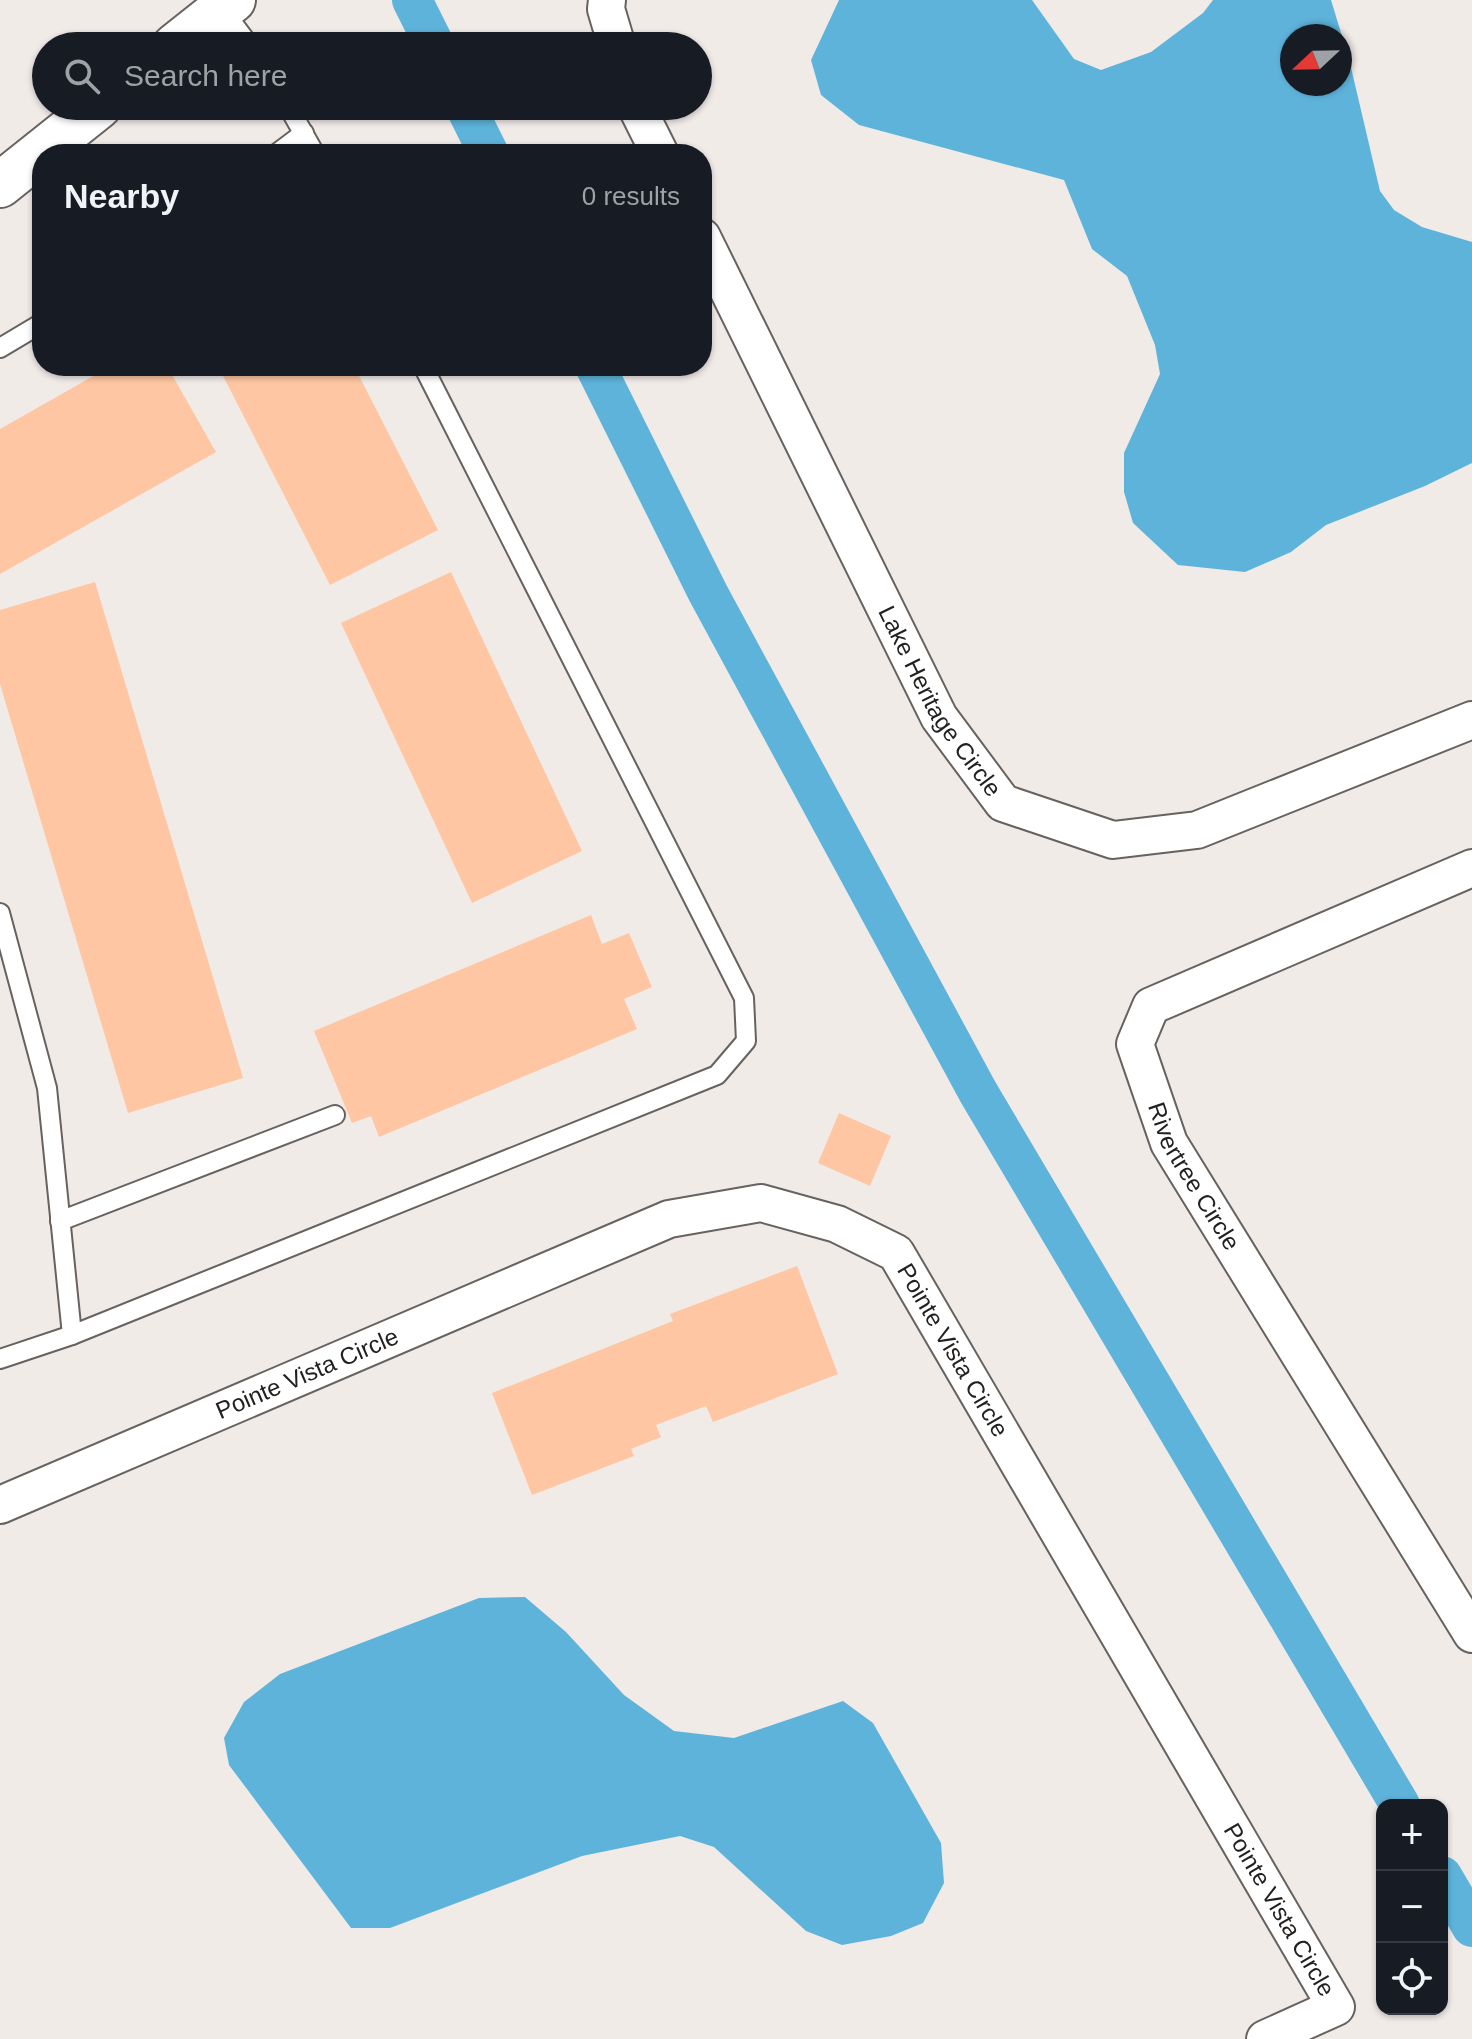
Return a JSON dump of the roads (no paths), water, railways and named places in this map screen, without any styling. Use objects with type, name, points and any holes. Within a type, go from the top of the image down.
[{"type":"street","points":[[607,0],[606,9],[613,32]]},
{"type":"street","points":[[192,32],[227,4]]},
{"type":"street","points":[[51,144],[81,120]]},
{"type":"street","points":[[643,120],[655,144]]},
{"type":"street","points":[[0,185],[32,159]]},
{"type":"street","name":"Lake Heritage Circle","points":[[712,257],[939,717],[1003,803],[1113,840],[1197,830],[1472,720]]},
{"type":"street","name":"Rivertree Circle","points":[[1472,868],[1151,1006],[1135,1044],[1169,1143],[1472,1634]]},
{"type":"street","name":"Pointe Vista Circle","points":[[0,1505],[669,1219],[761,1203],[837,1224],[896,1253],[1336,2007],[1265,2039]]},
{"type":"lane","points":[[227,4],[242,32]]},
{"type":"lane","points":[[296,120],[310,144]]},
{"type":"lane","points":[[289,144],[304,133]]},
{"type":"lane","points":[[0,348],[32,329]]},
{"type":"lane","points":[[0,1359],[72,1335],[717,1075],[746,1041],[744,998],[428,376]]},
{"type":"lane","points":[[0,913],[47,1088],[72,1335]]},
{"type":"lane","points":[[60,1221],[335,1115]]},
{"type":"water","points":[[839,0],[1032,0],[1074,59],[1101,70],[1151,52],[1203,13],[1213,0],[1331,0],[1338,24],[1280,24],[1280,96],[1352,96],[1352,72],[1380,191],[1394,210],[1422,227],[1472,242],[1472,463],[1425,486],[1326,525],[1291,552],[1245,572],[1178,565],[1133,523],[1124,492],[1124,453],[1160,374],[1155,345],[1127,276],[1092,249],[1064,180],[859,125],[821,95],[811,60]]},
{"type":"water","points":[[525,1597],[566,1632],[624,1695],[674,1731],[734,1738],[843,1701],[873,1723],[941,1843],[944,1883],[923,1923],[891,1936],[842,1945],[806,1931],[714,1847],[680,1836],[582,1856],[390,1928],[351,1928],[229,1765],[224,1738],[244,1702],[280,1674],[479,1598]]},
{"type":"waterway","points":[[412,0],[428,32]]},
{"type":"waterway","points":[[472,120],[484,144]]},
{"type":"waterway","points":[[600,376],[708,593],[978,1092],[1396,1799]]},
{"type":"waterway","points":[[1448,1886],[1472,1927]]}]
